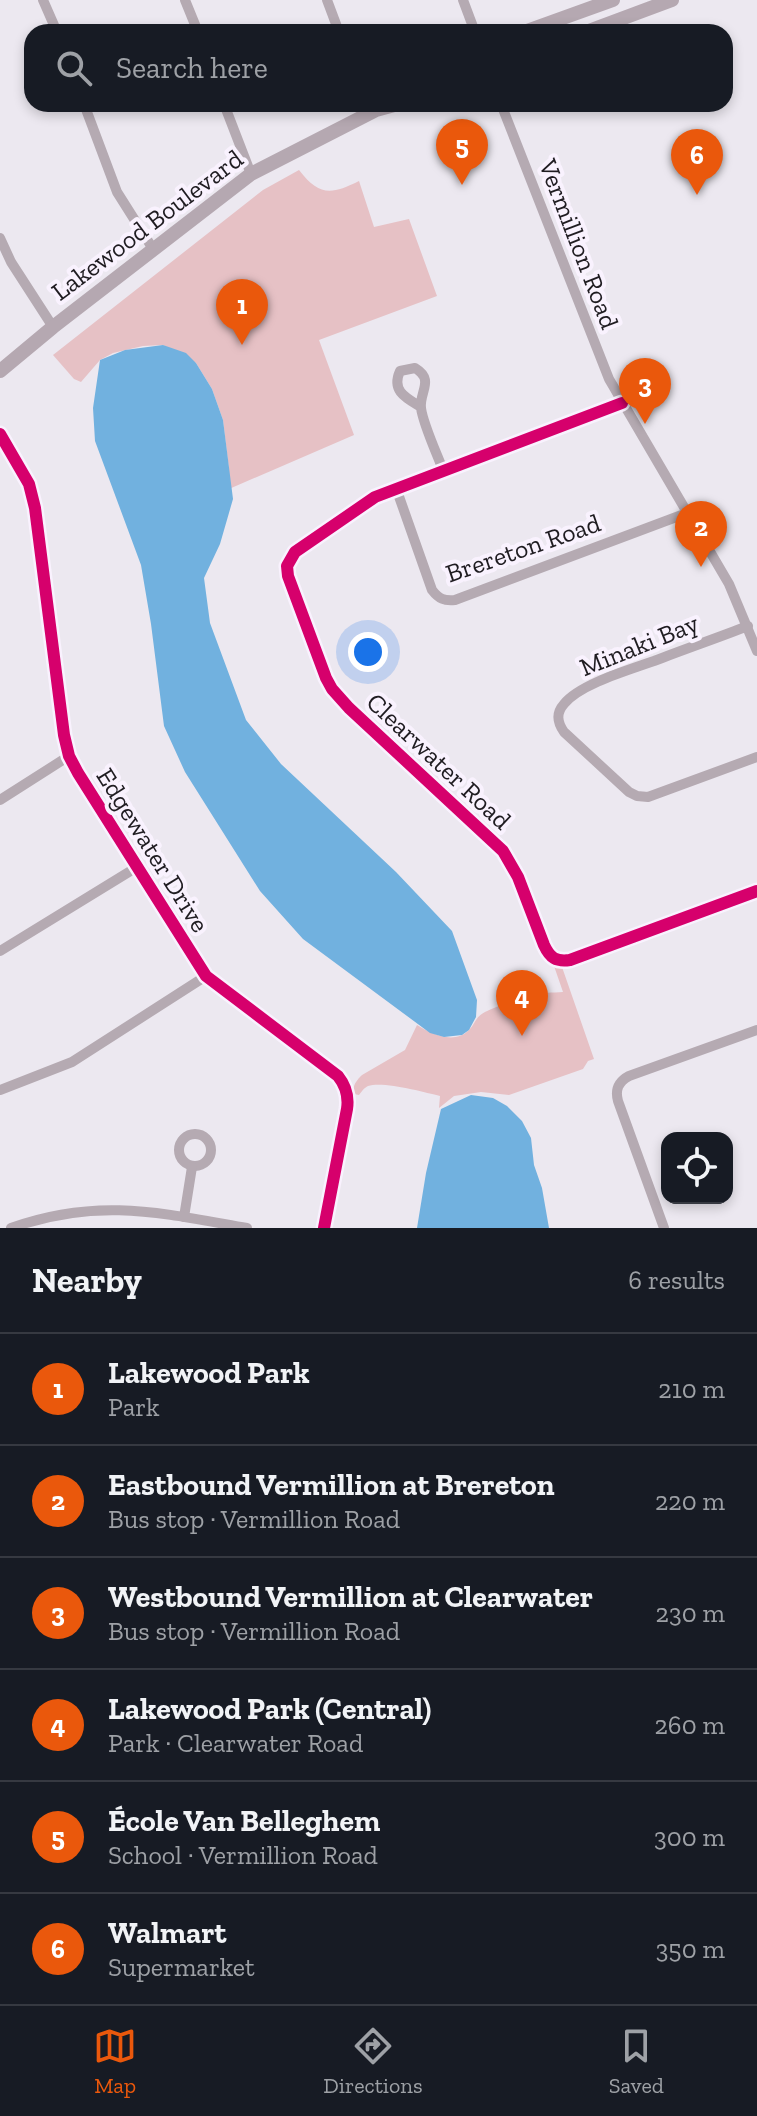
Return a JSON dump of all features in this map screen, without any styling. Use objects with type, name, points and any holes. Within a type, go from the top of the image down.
[{"type":"street","points":[[43,0],[54,24]]},
{"type":"street","points":[[185,0],[195,24]]},
{"type":"street","points":[[327,0],[336,24]]},
{"type":"street","points":[[463,0],[472,24]]},
{"type":"street","points":[[546,24],[613,0]]},
{"type":"street","points":[[606,24],[662,2]]},
{"type":"street","points":[[87,112],[117,192],[153,249]]},
{"type":"street","points":[[227,112],[251,174]]},
{"type":"street","name":"Lakewood Boulevard","points":[[0,371],[251,174],[365,112]]},
{"type":"street","name":"Vermillion Road","points":[[504,112],[598,355],[622,403],[729,584],[757,651]]},
{"type":"street","points":[[0,238],[11,262],[53,327]]},
{"type":"street","name":"Clearwater Road","points":[[622,403],[375,497],[295,552],[287,566],[288,576],[332,689],[503,851],[518,877],[548,954],[558,961],[570,960],[757,891]]},
{"type":"street","points":[[421,407],[443,470]]},
{"type":"street","name":"Edgewater Drive","points":[[0,434],[29,484],[35,508],[69,756],[206,976],[343,1082],[347,1109],[324,1228]]},
{"type":"street","name":"Brereton Road","points":[[396,488],[432,590],[445,601],[455,600],[687,513]]},
{"type":"street","name":"Minaki Bay","points":[[748,626],[598,682],[562,705],[558,724],[618,782],[637,796],[648,797],[757,757]]},
{"type":"street","points":[[0,800],[69,756]]},
{"type":"street","points":[[0,951],[137,867]]},
{"type":"street","points":[[0,1090],[72,1062],[206,976]]},
{"type":"street","points":[[664,1228],[618,1101],[618,1087],[629,1076],[757,1030]]},
{"type":"street","points":[[184,1217],[192,1167]]},
{"type":"street","points":[[11,1228],[49,1216],[113,1209],[141,1210],[247,1228]]},
{"type":"shaded area","points":[[299,170],[319,189],[333,191],[359,181],[374,227],[409,219],[437,296],[319,340],[354,435],[229,489],[223,420],[212,389],[196,363],[163,345],[143,346],[113,353],[100,360],[81,382],[74,379],[53,355],[263,190]]},
{"type":"shaded area","points":[[554,966],[562,967],[594,1059],[588,1061],[583,1069],[509,1095],[481,1092],[454,1096],[439,1108],[440,1096],[404,1088],[375,1085],[366,1087],[359,1095],[354,1094],[355,1084],[362,1075],[405,1050],[417,1025],[436,1034],[457,1037],[469,1030],[482,1014],[502,1005],[532,994],[563,992]]},
{"type":"water","points":[[163,345],[186,353],[196,363],[212,389],[223,420],[233,499],[220,544],[204,578],[210,623],[246,720],[281,764],[396,872],[452,931],[477,1000],[476,1017],[469,1030],[462,1035],[444,1037],[430,1033],[303,939],[260,891],[185,772],[164,726],[141,565],[95,441],[93,408],[100,360],[125,350]]},
{"type":"water","points":[[471,1095],[493,1098],[507,1106],[522,1121],[531,1138],[549,1228],[417,1228],[441,1109]]},
{"type":"cycle path","points":[[622,403],[375,497],[295,552],[287,566],[288,576],[332,689],[503,851],[518,877],[544,945],[554,958],[570,960],[757,891]]},
{"type":"cycle path","points":[[0,434],[29,484],[35,508],[69,756],[206,976],[338,1076],[345,1087],[347,1109],[324,1228]]},
{"type":"place","name":"École Van Belleghem","points":[[462,185]]},
{"type":"place","name":"Walmart","points":[[697,195]]},
{"type":"place","name":"Lakewood Park","points":[[242,345]]},
{"type":"place","name":"Westbound Vermillion at Clearwater","points":[[645,424]]},
{"type":"place","name":"Eastbound Vermillion at Brereton","points":[[701,567]]},
{"type":"place","name":"Lakewood Park (Central)","points":[[522,1036]]}]
